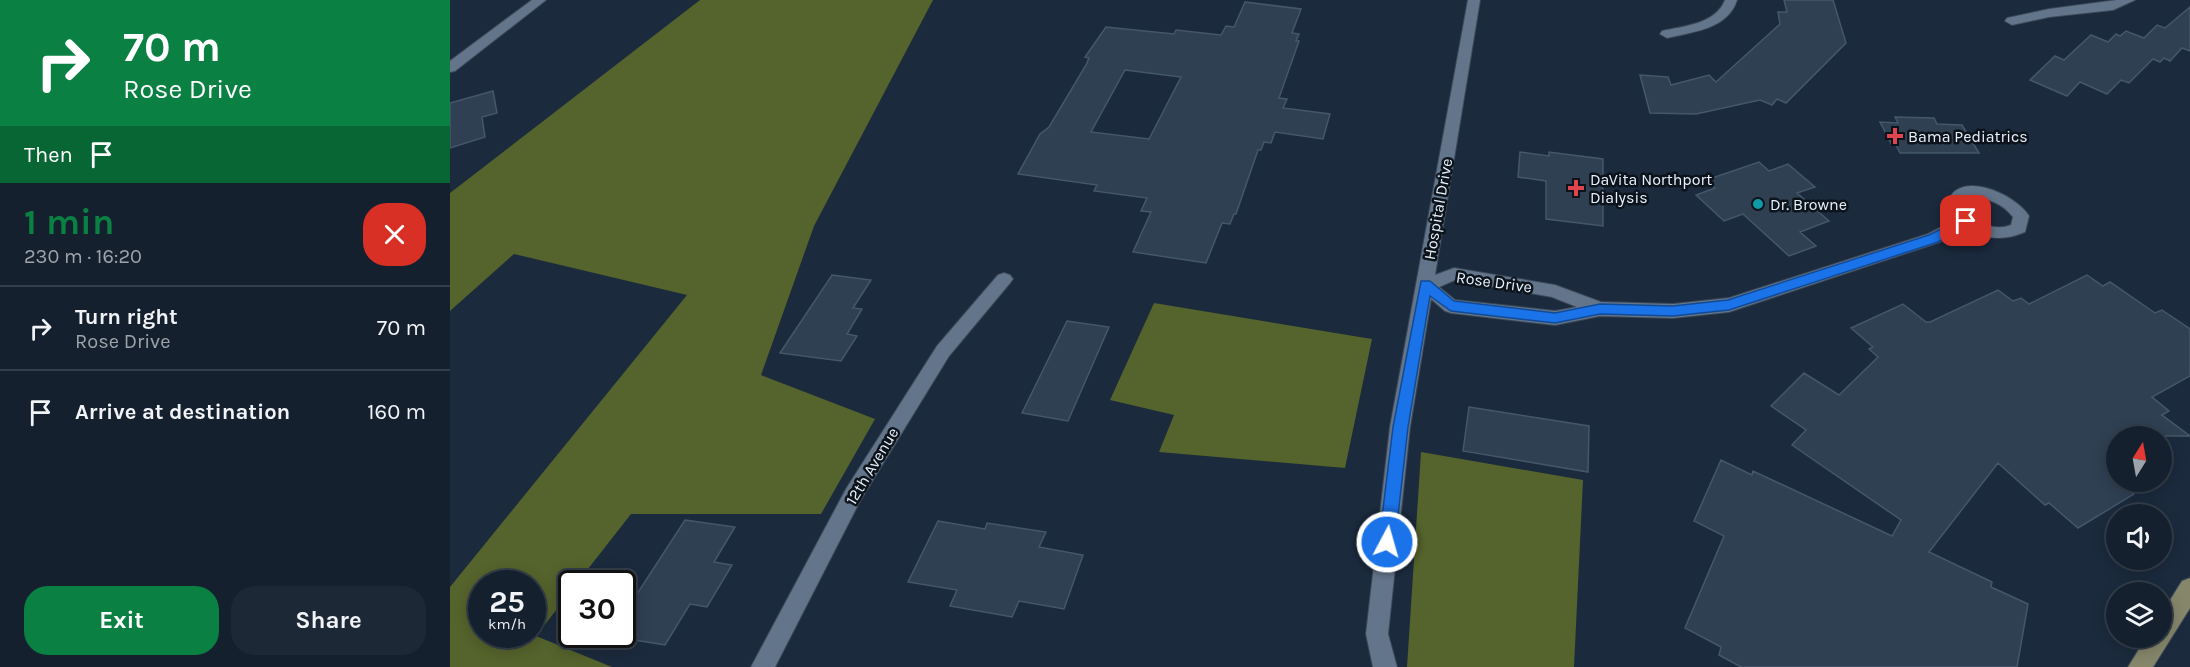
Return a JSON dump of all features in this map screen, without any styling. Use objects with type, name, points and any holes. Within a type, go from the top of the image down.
[{"type":"main road","points":[[2172,617],[2190,588]]},
{"type":"main road","points":[[2140,667],[2152,648]]},
{"type":"street","points":[[450,68],[540,0]]},
{"type":"street","name":"Hospital Drive","points":[[1385,667],[1377,634],[1400,427],[1474,0]]},
{"type":"street","points":[[1667,34],[1722,18],[1731,0]]},
{"type":"street","points":[[2012,21],[2049,13],[2113,6],[2129,0]]},
{"type":"street","name":"Rose Drive","points":[[1425,285],[1451,306],[1555,318],[1600,309],[1673,311],[1729,305],[1934,238],[1966,221]]},
{"type":"street","name":"Rose Drive","points":[[1425,285],[1454,274],[1555,291],[1600,309]]},
{"type":"street","name":"12th Avenue","points":[[763,667],[853,495],[943,351],[1004,279]]},
{"type":"green space","points":[[700,0],[933,0],[814,226],[761,375],[875,419],[821,514],[631,514],[587,570],[558,570],[558,608],[546,623],[546,570],[468,570],[468,648],[546,648],[546,640],[558,645],[558,648],[565,648],[612,667],[450,667],[450,587],[687,295],[514,254],[450,311],[450,193]]},
{"type":"green space","points":[[1154,303],[1372,339],[1345,468],[1159,452],[1174,415],[1110,400]]},
{"type":"green space","points":[[1421,452],[1583,480],[1574,667],[1407,667]]},
{"type":"building","points":[[1784,0],[1833,0],[1846,43],[1786,103],[1777,99],[1772,105],[1760,100],[1696,114],[1650,113],[1640,75],[1668,77],[1671,85],[1709,75],[1716,82],[1780,24],[1778,12],[1787,12]]},
{"type":"building","points":[[1245,2],[1301,9],[1292,33],[1299,34],[1296,41],[1299,41],[1279,98],[1287,99],[1283,108],[1330,114],[1323,139],[1275,132],[1271,143],[1264,142],[1261,150],[1258,150],[1236,214],[1230,224],[1222,223],[1206,263],[1133,252],[1151,212],[1141,211],[1147,198],[1094,191],[1097,185],[1018,174],[1040,134],[1049,127],[1086,65],[1089,58],[1085,57],[1106,27],[1174,34],[1176,30],[1221,35],[1226,26],[1234,27]],"holes":[[[1125,70],[1181,77],[1149,139],[1091,132]]]},
{"type":"building","points":[[2190,7],[2190,51],[2182,48],[2170,61],[2164,58],[2160,62],[2153,59],[2129,83],[2121,80],[2107,94],[2080,82],[2067,96],[2030,80],[2055,56],[2064,60],[2091,35],[2108,42],[2116,34],[2120,36],[2126,31],[2144,38],[2157,25],[2165,28]]},
{"type":"building","points":[[493,91],[497,113],[482,117],[485,137],[450,148],[450,103]]},
{"type":"building","points":[[1895,117],[1934,118],[1937,124],[1962,125],[1979,153],[1900,153],[1896,145],[1892,145],[1880,122],[1898,123]]},
{"type":"building","name":"DaVita Northport Dialysis","points":[[1520,152],[1549,156],[1549,152],[1603,159],[1603,226],[1546,219],[1546,181],[1518,177]]},
{"type":"building","name":"Dr. Browne","points":[[1759,162],[1769,171],[1788,164],[1815,187],[1797,193],[1829,221],[1800,232],[1816,246],[1789,256],[1743,214],[1724,221],[1696,195],[1715,188],[1706,180]]},
{"type":"building","points":[[832,275],[871,280],[853,308],[862,309],[847,334],[857,336],[841,361],[780,353]]},
{"type":"building","points":[[2087,275],[2103,286],[2110,282],[2155,313],[2162,310],[2190,329],[2190,376],[2152,397],[2169,411],[2162,415],[2190,436],[2172,436],[2172,426],[2106,426],[2106,492],[2132,492],[2134,494],[2118,504],[2106,504],[2106,511],[2078,528],[2049,503],[2045,505],[1998,463],[1929,552],[1992,582],[1991,587],[2028,604],[2017,667],[1741,667],[1719,655],[1721,647],[1685,628],[1724,536],[1694,521],[1721,460],[1752,475],[1753,471],[1892,536],[1901,520],[1792,445],[1806,430],[1771,406],[1804,373],[1839,395],[1878,357],[1869,349],[1873,347],[1851,328],[1903,304],[1926,322],[1930,322],[1998,290],[2013,301],[2021,298],[2029,304]]},
{"type":"building","points":[[1067,321],[1109,327],[1068,421],[1022,413]]},
{"type":"building","points":[[1469,407],[1589,426],[1588,472],[1463,451]]},
{"type":"building","points":[[685,520],[735,527],[714,562],[732,565],[707,607],[690,604],[665,645],[636,640],[636,595]]},
{"type":"building","points":[[938,521],[985,529],[987,523],[1046,532],[1039,547],[1083,555],[1064,609],[1019,601],[1012,617],[950,606],[957,590],[908,582]]},
{"type":"place","name":"Bama Pediatrics","points":[[1895,136]]},
{"type":"place","name":"DaVita Northport Dialysis","points":[[1576,188]]},
{"type":"place","name":"Dr. Browne","points":[[1758,204]]},
{"type":"route","points":[[1387,542],[1400,427],[1425,285],[1451,306],[1555,318],[1600,309],[1673,311],[1729,305],[1934,238],[1966,221]]}]
